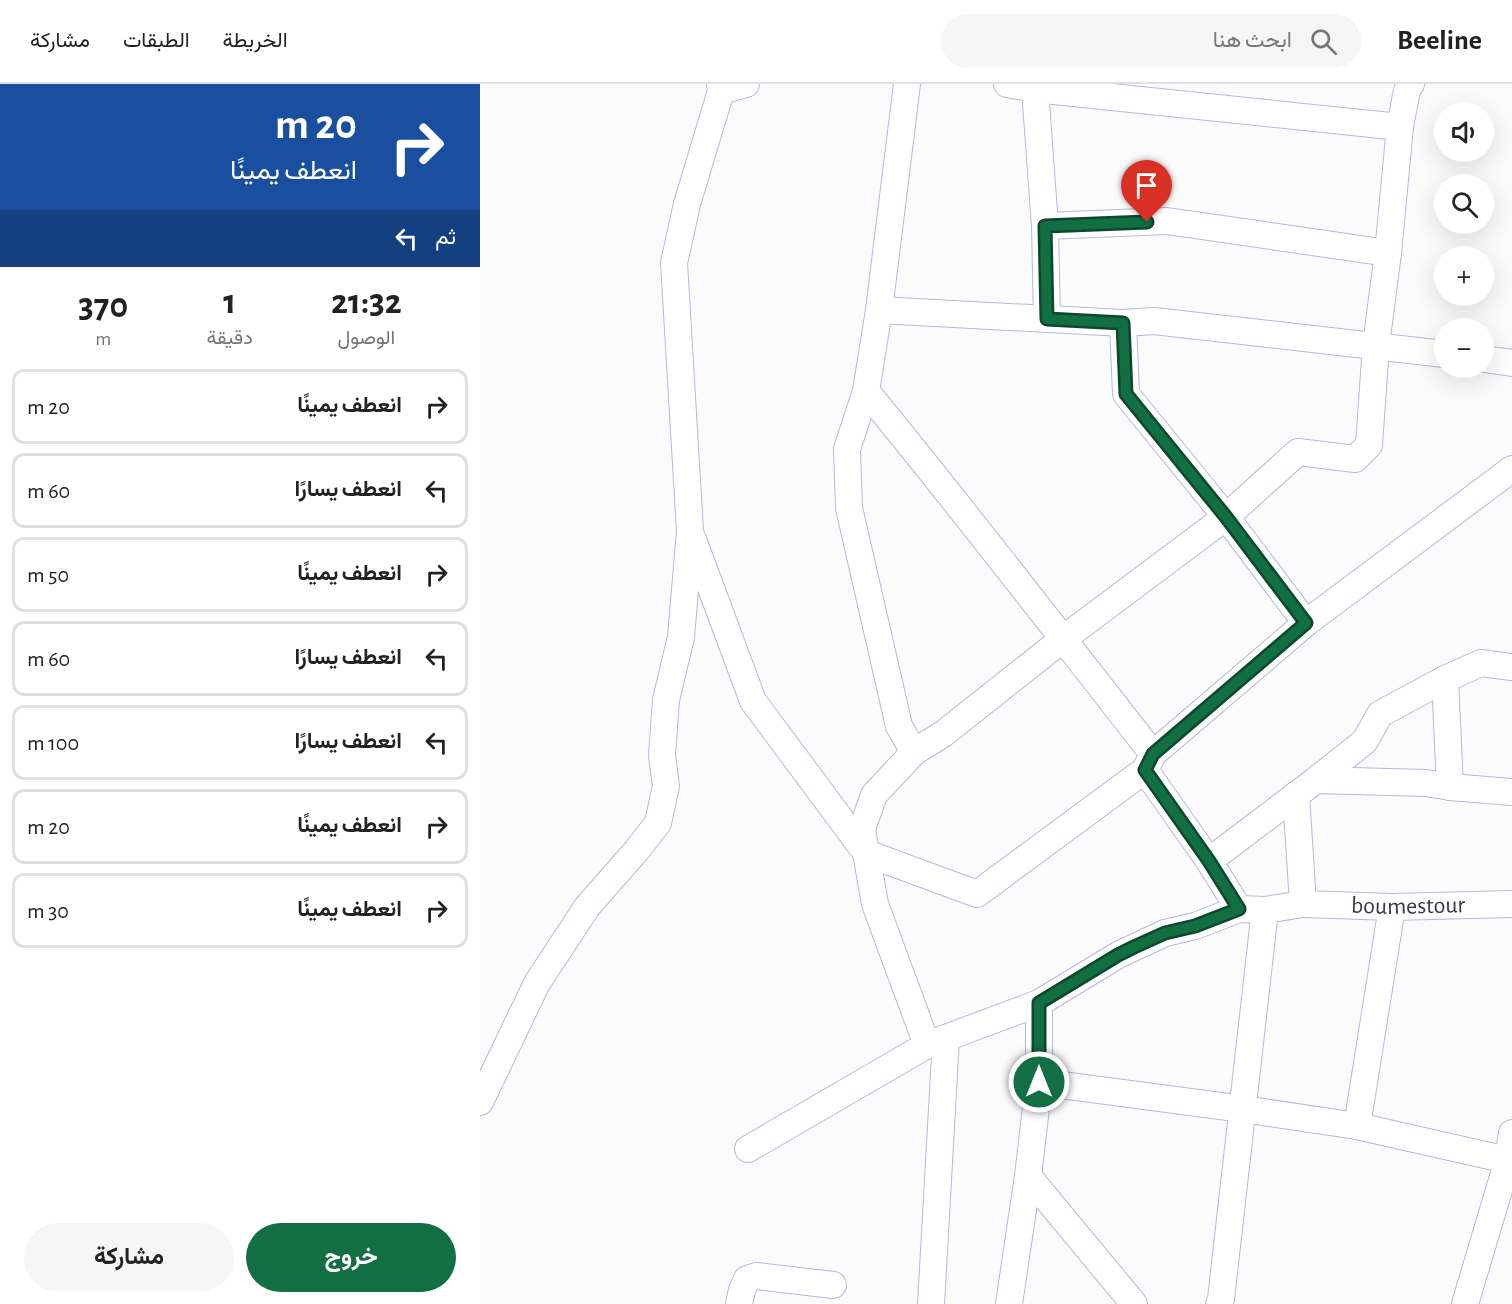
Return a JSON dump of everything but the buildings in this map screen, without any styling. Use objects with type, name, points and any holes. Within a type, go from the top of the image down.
[{"type":"street","points":[[480,1101],[537,983],[587,907],[658,823],[666,786],[662,755],[666,700],[681,638],[690,531],[674,262],[687,204],[720,87],[746,84]]},
{"type":"street","points":[[907,84],[879,309],[866,391],[847,449],[849,508],[899,726],[914,752]]},
{"type":"street","points":[[1007,84],[1035,89],[1400,127]]},
{"type":"street","points":[[931,1304],[936,1041],[875,904],[862,829],[874,795],[914,752],[943,734],[1063,639],[1226,517],[1298,452],[1355,459],[1369,445],[1376,345],[1388,253],[1400,127],[1406,95],[1411,84]]},
{"type":"street","points":[[1035,89],[1045,226],[1047,319]]},
{"type":"street","points":[[1045,226],[1167,221],[1388,253]]},
{"type":"street","points":[[879,309],[1123,323],[1154,321],[1434,353]]},
{"type":"street","points":[[1123,323],[1126,394],[1226,517],[1306,623]]},
{"type":"street","points":[[1494,360],[1512,363]]},
{"type":"street","points":[[748,1149],[936,1041],[1039,1003],[1118,955],[1165,933],[1195,926],[1239,909],[1149,762],[1063,639],[866,391]]},
{"type":"street","points":[[690,531],[753,701],[866,853],[977,894],[1149,762],[1306,623],[1512,469]]},
{"type":"street","points":[[1209,861],[1365,741],[1380,714],[1445,679],[1481,663],[1512,667]]},
{"type":"street","points":[[1445,679],[1450,787]]},
{"type":"street","points":[[1316,780],[1426,783],[1512,792]]},
{"type":"street","points":[[1296,795],[1303,904]]},
{"type":"street","name":"boumestour","points":[[1239,909],[1264,910],[1303,904],[1392,907],[1512,904]]},
{"type":"street","points":[[1357,1126],[1392,907]]},
{"type":"street","points":[[1219,1304],[1264,910]]},
{"type":"street","points":[[1009,1304],[1039,1082],[1039,1003]]},
{"type":"street","points":[[1039,1082],[1357,1126],[1510,1161]]},
{"type":"street","points":[[1465,1304],[1510,1161],[1512,1133]]},
{"type":"street","points":[[1028,1176],[1134,1304]]},
{"type":"street","points":[[739,1304],[741,1290],[747,1279],[756,1276],[833,1285]]},
{"type":"route","points":[[1039,1082],[1039,1003],[1134,947],[1165,933],[1195,926],[1239,909],[1209,861],[1145,770],[1153,754],[1306,623],[1226,517],[1126,394],[1123,323],[1047,319],[1045,226],[1147,222]]}]
